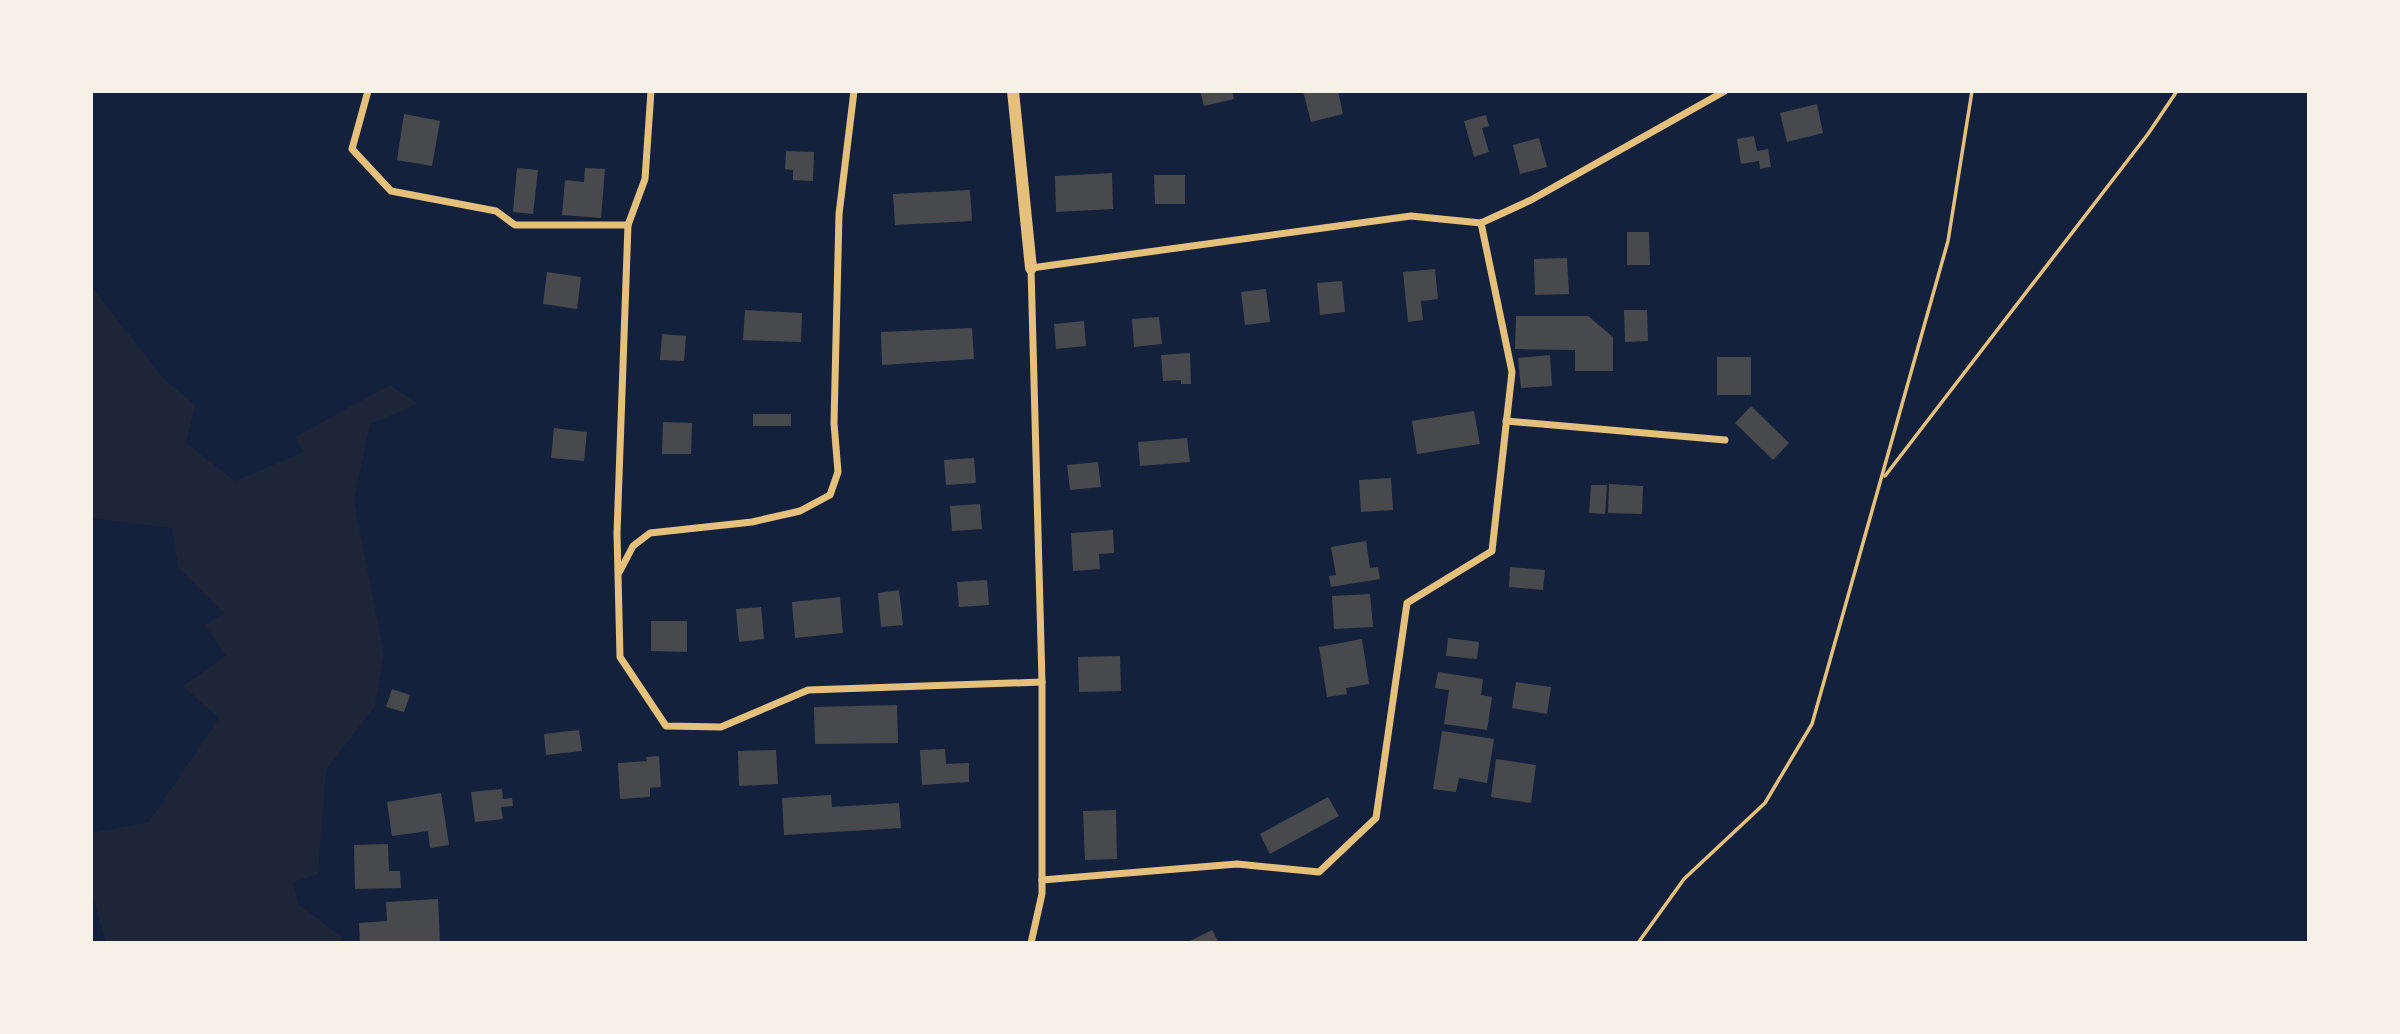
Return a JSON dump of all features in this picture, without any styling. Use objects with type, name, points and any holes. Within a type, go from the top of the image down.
[{"type":"street","points":[[368,91],[352,149],[391,191],[496,211],[515,225],[628,225]]},
{"type":"street","points":[[651,91],[645,179],[628,225],[618,575],[620,657],[666,726],[721,727],[808,690],[1042,682]]},
{"type":"street","points":[[618,575],[633,546],[650,533],[752,522],[800,511],[830,495],[838,471],[834,423],[839,214],[854,91]]},
{"type":"street","points":[[1013,91],[1031,268],[1042,682],[1041,880],[1031,943]]},
{"type":"street","points":[[1031,268],[1411,216],[1481,223],[1531,200],[1725,91]]},
{"type":"street","points":[[1041,880],[1237,864],[1319,872],[1376,818],[1407,603],[1492,551],[1511,372],[1481,223]]},
{"type":"street","points":[[1506,421],[1724,440]]},
{"type":"path","points":[[1638,943],[1684,879],[1765,803],[1812,724],[1861,543],[1884,478],[1948,242],[1972,91]]},
{"type":"path","points":[[1884,478],[2177,91]]},
{"type":"shaded area","points":[[91,286],[164,379],[195,405],[186,443],[235,481],[304,452],[295,437],[390,385],[418,404],[370,424],[354,501],[384,654],[375,706],[326,770],[318,874],[293,882],[298,904],[341,936],[341,943],[106,943],[91,888],[91,833],[149,822],[219,718],[183,686],[226,656],[205,625],[224,613],[178,567],[172,528],[91,518]]},
{"type":"building","points":[[1200,91],[1232,91],[1234,99],[1204,106]]},
{"type":"building","points":[[1303,91],[1338,91],[1343,114],[1311,122]]},
{"type":"building","points":[[1817,104],[1823,133],[1787,142],[1780,113]]},
{"type":"building","points":[[404,114],[440,121],[432,166],[397,160]]},
{"type":"building","points":[[1486,115],[1489,126],[1482,128],[1489,152],[1474,157],[1464,121]]},
{"type":"building","points":[[1754,136],[1757,151],[1768,149],[1771,167],[1760,169],[1759,161],[1741,164],[1737,139]]},
{"type":"building","points":[[1539,138],[1547,167],[1520,174],[1513,145]]},
{"type":"building","points":[[786,151],[814,152],[813,181],[793,180],[793,170],[785,169]]},
{"type":"building","points":[[517,168],[538,170],[533,214],[513,212]]},
{"type":"building","points":[[585,168],[605,169],[601,218],[562,215],[565,180],[584,182]]},
{"type":"building","points":[[1112,173],[1113,209],[1056,212],[1055,176]]},
{"type":"building","points":[[1154,175],[1185,175],[1185,204],[1155,204]]},
{"type":"building","points":[[970,190],[972,221],[895,225],[893,194]]},
{"type":"building","points":[[1627,232],[1649,232],[1650,265],[1627,265]]},
{"type":"building","points":[[1567,258],[1569,294],[1535,295],[1534,259]]},
{"type":"building","points":[[1435,269],[1438,299],[1421,301],[1423,320],[1408,322],[1403,272]]},
{"type":"building","points":[[547,272],[581,277],[577,309],[543,304]]},
{"type":"building","points":[[1342,281],[1345,312],[1320,315],[1317,283]]},
{"type":"building","points":[[1266,289],[1270,322],[1245,325],[1241,292]]},
{"type":"building","points":[[745,310],[802,313],[801,342],[743,340]]},
{"type":"building","points":[[1624,310],[1647,310],[1648,341],[1625,342]]},
{"type":"building","points":[[1516,316],[1588,316],[1613,337],[1613,371],[1575,371],[1575,350],[1515,349]]},
{"type":"building","points":[[1159,317],[1162,344],[1134,347],[1132,319]]},
{"type":"building","points":[[1084,321],[1086,346],[1056,349],[1054,324]]},
{"type":"building","points":[[972,328],[974,359],[882,365],[881,332]]},
{"type":"building","points":[[662,334],[686,336],[684,361],[660,360]]},
{"type":"building","points":[[1190,353],[1191,384],[1181,384],[1181,380],[1163,381],[1161,355]]},
{"type":"building","points":[[1550,355],[1552,386],[1521,388],[1518,358]]},
{"type":"building","points":[[1717,357],[1751,357],[1751,395],[1717,395]]},
{"type":"building","points":[[1751,406],[1789,443],[1773,460],[1735,423]]},
{"type":"building","points":[[1474,411],[1480,444],[1417,454],[1412,421]]},
{"type":"building","points":[[753,414],[791,414],[791,426],[753,426]]},
{"type":"building","points":[[663,422],[692,423],[691,454],[662,454]]},
{"type":"building","points":[[554,428],[587,432],[584,461],[551,458]]},
{"type":"building","points":[[1187,438],[1190,462],[1140,466],[1138,442]]},
{"type":"building","points":[[974,458],[976,483],[946,485],[944,460]]},
{"type":"building","points":[[1098,462],[1101,487],[1070,490],[1067,465]]},
{"type":"building","points":[[1391,478],[1393,510],[1361,512],[1359,480]]},
{"type":"building","points":[[1609,484],[1643,486],[1642,514],[1608,513]]},
{"type":"building","points":[[1591,485],[1607,485],[1605,514],[1589,513]]},
{"type":"building","points":[[980,504],[982,529],[952,531],[950,506]]},
{"type":"building","points":[[1113,530],[1114,553],[1099,554],[1100,569],[1073,571],[1071,533]]},
{"type":"building","points":[[1366,541],[1370,568],[1378,567],[1380,579],[1331,587],[1329,576],[1336,575],[1331,547]]},
{"type":"building","points":[[1510,567],[1545,570],[1543,590],[1509,587]]},
{"type":"building","points":[[987,580],[989,605],[959,607],[957,582]]},
{"type":"building","points":[[899,590],[903,625],[881,627],[878,593]]},
{"type":"building","points":[[1370,594],[1373,627],[1334,629],[1332,596]]},
{"type":"building","points":[[840,597],[843,633],[795,638],[792,602]]},
{"type":"building","points":[[761,607],[764,639],[739,642],[736,609]]},
{"type":"building","points":[[651,621],[687,621],[687,652],[651,651]]},
{"type":"building","points":[[1448,638],[1479,642],[1477,659],[1446,656]]},
{"type":"building","points":[[1362,639],[1369,684],[1346,688],[1347,694],[1327,697],[1319,647]]},
{"type":"building","points":[[1120,656],[1121,691],[1079,692],[1078,657]]},
{"type":"building","points":[[1438,672],[1483,679],[1481,695],[1492,697],[1487,730],[1444,724],[1449,690],[1435,688]]},
{"type":"building","points":[[1516,682],[1551,687],[1547,714],[1512,708]]},
{"type":"building","points":[[392,689],[410,695],[404,712],[386,707]]},
{"type":"building","points":[[897,705],[898,743],[815,744],[814,707]]},
{"type":"building","points":[[579,730],[582,751],[546,755],[544,734]]},
{"type":"building","points":[[1442,731],[1494,739],[1487,783],[1459,778],[1456,792],[1433,789]]},
{"type":"building","points":[[945,749],[946,764],[969,763],[969,782],[922,785],[920,750]]},
{"type":"building","points":[[776,750],[778,784],[739,786],[738,751]]},
{"type":"building","points":[[659,756],[661,787],[650,788],[650,797],[620,799],[618,763],[647,761],[646,757]]},
{"type":"building","points":[[1496,759],[1536,765],[1531,803],[1491,797]]},
{"type":"building","points":[[502,789],[503,799],[512,798],[513,806],[501,807],[503,819],[475,822],[471,792]]},
{"type":"building","points":[[441,793],[449,845],[430,848],[428,831],[392,836],[387,802]]},
{"type":"building","points":[[831,795],[832,807],[899,803],[901,828],[784,835],[782,798]]},
{"type":"building","points":[[1328,797],[1339,816],[1270,854],[1260,834]]},
{"type":"building","points":[[1116,810],[1117,859],[1085,860],[1083,811]]},
{"type":"building","points":[[388,844],[389,871],[400,871],[401,888],[355,889],[354,845]]},
{"type":"building","points":[[438,899],[440,943],[360,943],[359,923],[387,921],[386,902]]},
{"type":"building","points":[[1212,930],[1219,943],[1191,943],[1190,941]]}]
